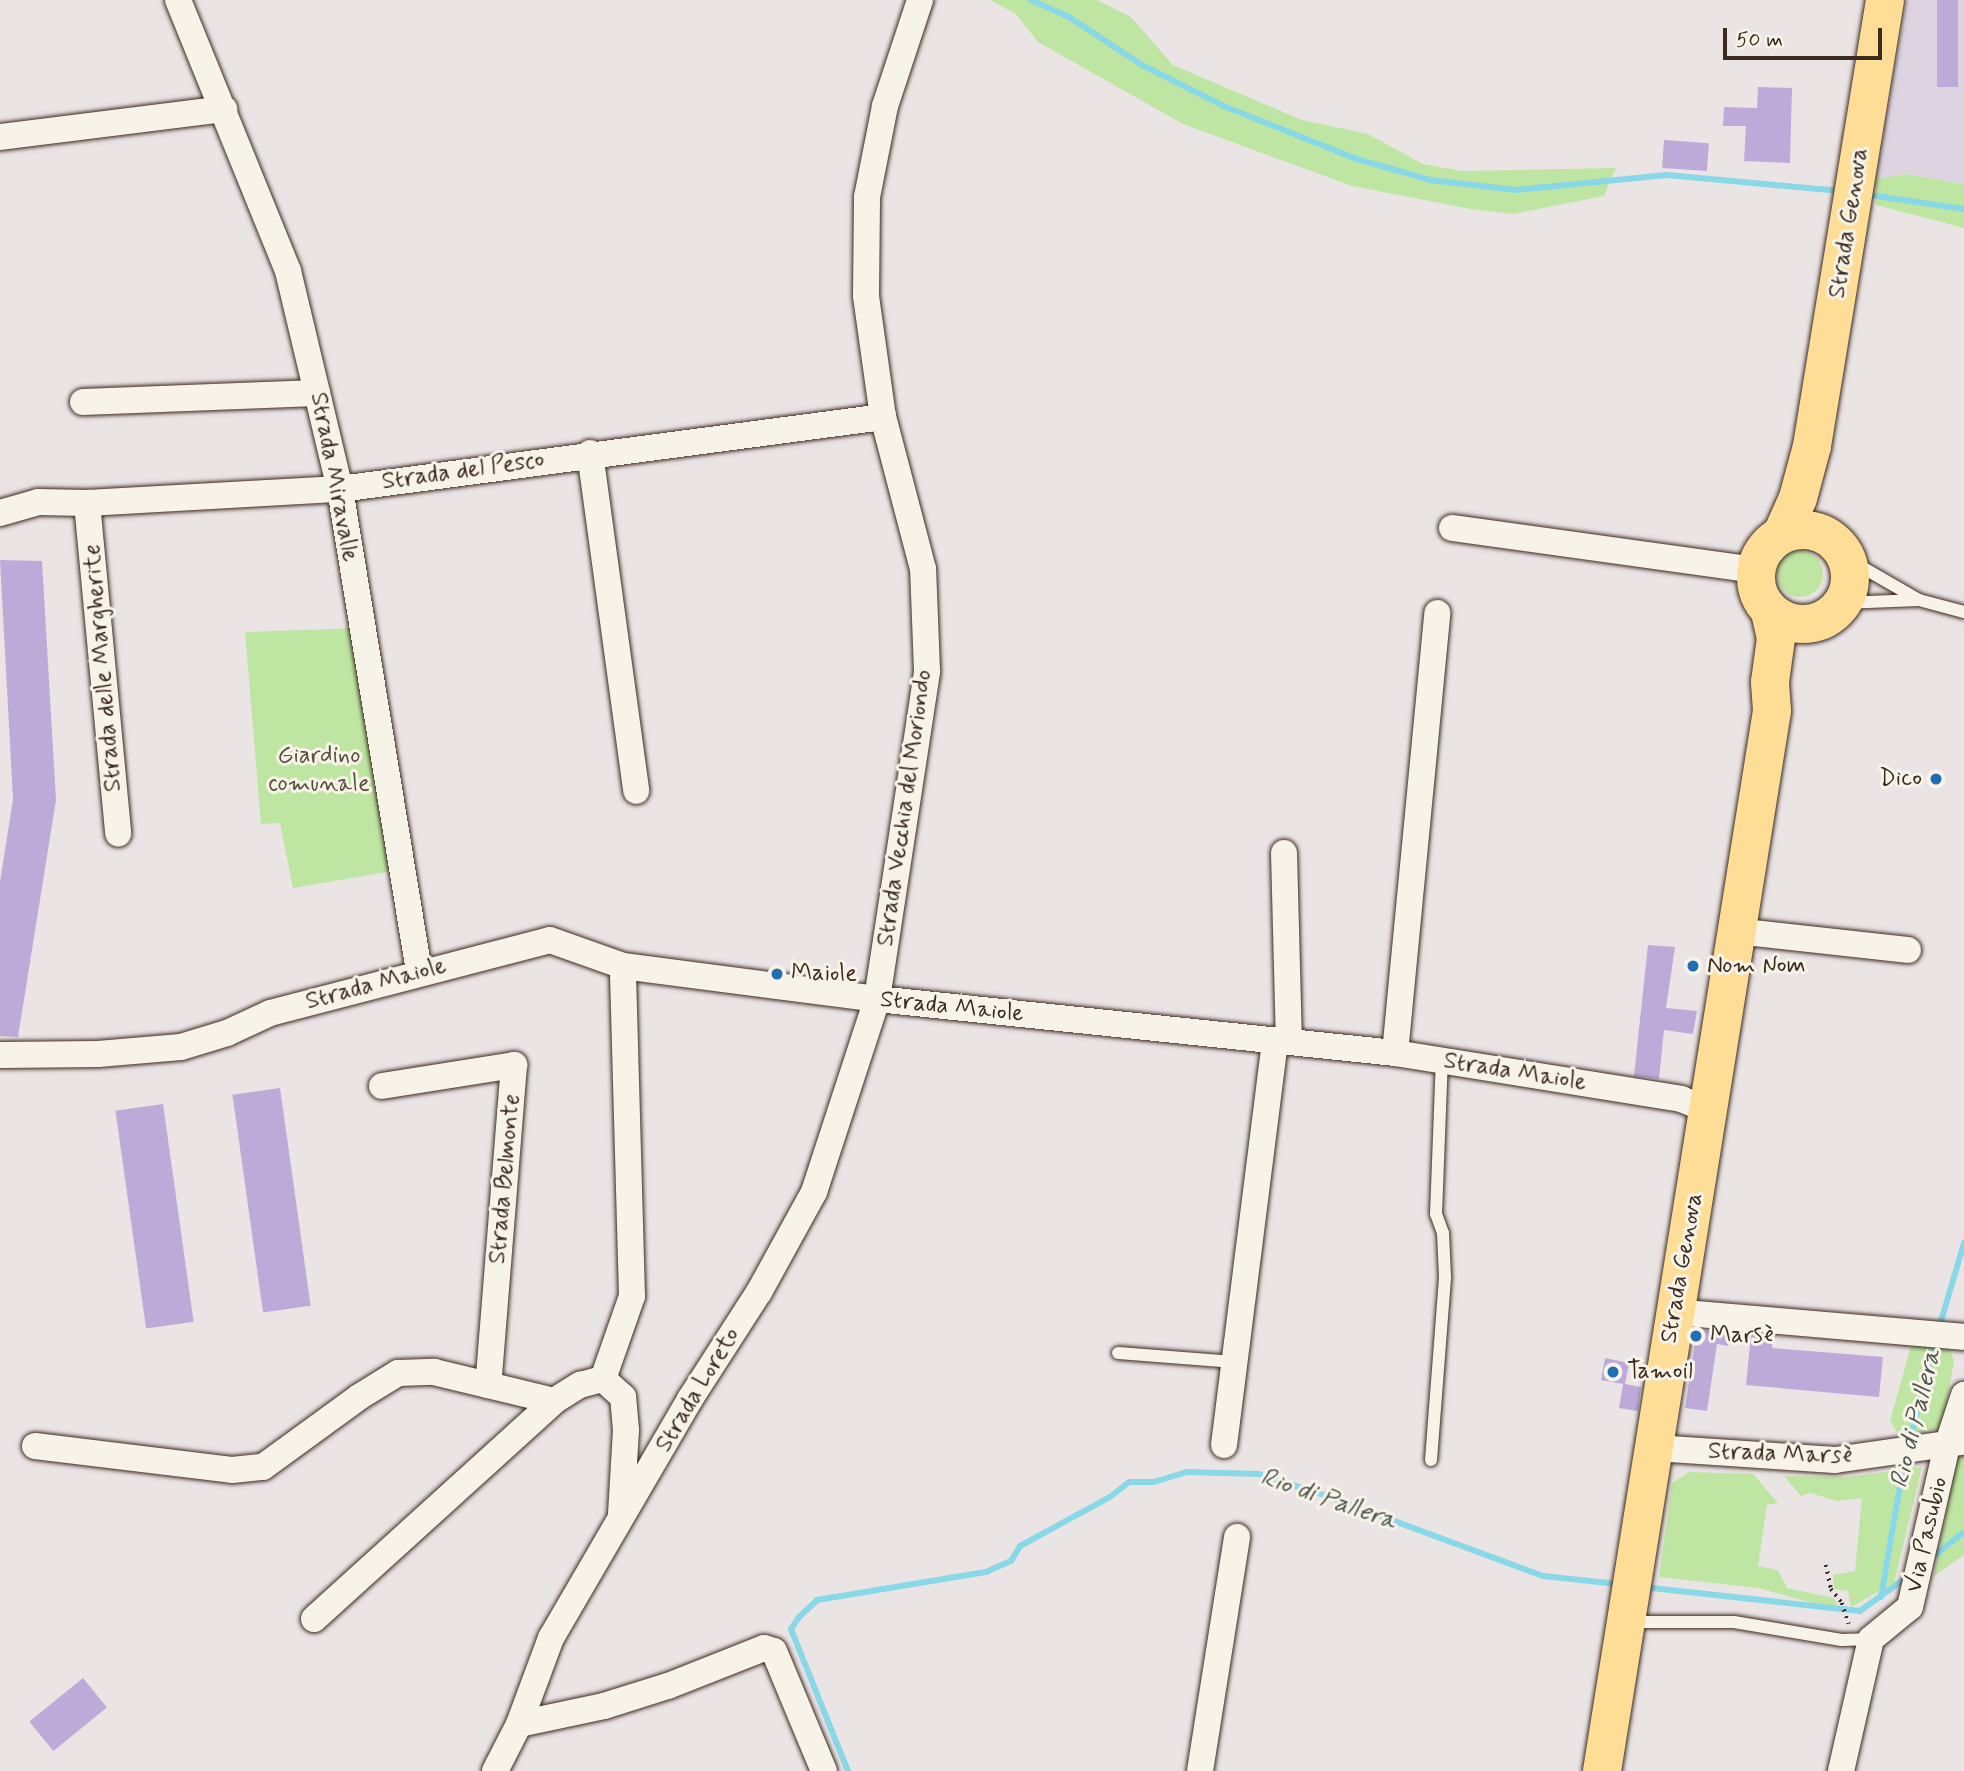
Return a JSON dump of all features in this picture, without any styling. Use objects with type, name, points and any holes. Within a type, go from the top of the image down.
[{"type":"main road","name":"Strada Genova","points":[[1602,1771],[1772,711],[1770,682],[1776,638],[1770,612],[1759,592],[1756,570],[1761,555],[1782,534],[1798,498],[1812,446],[1885,0]]},
{"type":"main road","name":"Strada Genova","points":[[1772,711],[1799,651],[1850,585],[1838,548],[1823,516],[1812,446]]},
{"type":"main road","points":[[1782,534],[1812,530],[1838,548]]},
{"type":"main road","points":[[1770,612],[1797,624],[1830,613]]},
{"type":"street","name":"Strada Miravalle","points":[[178,0],[288,271],[340,489],[419,972]]},
{"type":"street","name":"Strada Vecchia del Moriondo","points":[[877,999],[928,671],[923,569],[883,416],[866,296],[867,197],[886,106],[920,0]]},
{"type":"street","points":[[0,137],[224,109]]},
{"type":"street","points":[[83,402],[317,393]]},
{"type":"street","name":"Strada del Pesco","points":[[0,513],[38,502],[87,503],[340,489],[590,453],[883,416]]},
{"type":"street","points":[[590,453],[636,791]]},
{"type":"street","name":"Strada delle Margherite","points":[[87,503],[118,834]]},
{"type":"street","points":[[1452,528],[1756,570]]},
{"type":"street","points":[[1395,1053],[1437,613]]},
{"type":"street","points":[[1224,1445],[1282,1041],[1284,853]]},
{"type":"street","points":[[1736,931],[1908,950]]},
{"type":"street","name":"Strada Maiole","points":[[0,1055],[98,1054],[181,1047],[227,1033],[270,1013],[550,940],[623,966],[877,999],[1395,1053],[1681,1099],[1708,1110]]},
{"type":"street","points":[[603,1379],[632,1296],[623,966]]},
{"type":"street","name":"Strada Loreto","points":[[495,1771],[519,1724],[551,1638],[690,1399],[759,1292],[814,1192],[877,999]]},
{"type":"street","name":"Strada Belmonte","points":[[382,1086],[514,1065],[488,1385]]},
{"type":"street","points":[[1674,1311],[1959,1336]]},
{"type":"street","points":[[35,1447],[232,1469],[263,1467],[359,1397],[398,1373],[434,1372],[554,1401]]},
{"type":"street","points":[[314,1619],[554,1401],[579,1385],[603,1379]]},
{"type":"street","points":[[603,1379],[623,1397],[626,1430],[620,1521]]},
{"type":"street","points":[[1946,1446],[1964,1395]]},
{"type":"street","name":"Strada Marsè","points":[[1655,1448],[1835,1460],[1946,1446]]},
{"type":"street","name":"Via Pasubio","points":[[1861,1634],[1910,1607],[1946,1446]]},
{"type":"street","points":[[1200,1771],[1237,1537]]},
{"type":"street","points":[[1841,1771],[1861,1634]]},
{"type":"street","points":[[519,1724],[604,1706],[668,1686],[764,1648],[774,1651],[824,1771]]},
{"type":"lane","points":[[1838,548],[1919,600],[1964,612]]},
{"type":"lane","points":[[1830,613],[1919,600]]},
{"type":"lane","points":[[1431,1460],[1444,1277],[1443,1233],[1436,1214],[1442,1060]]},
{"type":"lane","points":[[1118,1353],[1235,1362]]},
{"type":"lane","points":[[1628,1615],[1734,1622],[1842,1640],[1861,1634]]},
{"type":"path","points":[[1826,1565],[1831,1589],[1861,1634]]},
{"type":"shaded area","points":[[1907,0],[1964,0],[1964,184],[1905,174],[1876,179]]},
{"type":"green space","points":[[990,0],[1097,0],[1131,17],[1173,65],[1302,120],[1368,134],[1423,164],[1462,171],[1616,168],[1604,196],[1513,214],[1471,209],[1352,186],[1183,124],[1038,42],[1016,14]]},
{"type":"green space","points":[[1905,174],[1964,184],[1964,228],[1876,205],[1876,179]]},
{"type":"green space","points":[[1800,551],[1817,557],[1823,574],[1817,591],[1800,597],[1783,591],[1777,574],[1783,557]]},
{"type":"green space","name":"Giardino comunale","points":[[359,628],[399,870],[293,888],[280,823],[261,824],[245,632]]},
{"type":"green space","points":[[1948,1345],[1954,1361],[1942,1428],[1900,1436],[1890,1421],[1911,1346]]},
{"type":"green space","points":[[1964,1452],[1964,1555],[1934,1576],[1954,1468],[1959,1453]]},
{"type":"green space","points":[[1922,1467],[1894,1583],[1851,1607],[1848,1591],[1834,1589],[1833,1575],[1855,1571],[1862,1498],[1837,1501],[1810,1493],[1801,1496],[1784,1476],[1846,1477]]},
{"type":"green space","points":[[1689,1472],[1753,1474],[1778,1503],[1767,1505],[1758,1566],[1778,1570],[1787,1588],[1834,1598],[1837,1605],[1821,1605],[1758,1588],[1659,1577],[1672,1483]]},
{"type":"building","points":[[1937,0],[1958,0],[1958,87],[1937,87]]},
{"type":"building","points":[[1758,87],[1792,88],[1790,163],[1744,161],[1746,126],[1723,126],[1724,107],[1757,108]]},
{"type":"building","points":[[1664,140],[1709,143],[1707,171],[1662,168]]},
{"type":"building","points":[[0,560],[42,561],[56,800],[18,1037],[0,1036],[0,882],[13,799]]},
{"type":"building","points":[[1648,945],[1675,947],[1666,1008],[1697,1011],[1693,1034],[1664,1030],[1659,1079],[1634,1076]]},
{"type":"building","points":[[280,1088],[311,1306],[263,1313],[232,1095]]},
{"type":"building","points":[[163,1104],[194,1322],[146,1329],[115,1111]]},
{"type":"building","points":[[1697,1330],[1730,1333],[1728,1346],[1717,1344],[1707,1411],[1685,1408]]},
{"type":"building","points":[[1751,1335],[1773,1337],[1772,1348],[1883,1357],[1879,1397],[1746,1385]]},
{"type":"building","points":[[1605,1358],[1629,1363],[1625,1384],[1641,1387],[1638,1411],[1619,1408],[1623,1384],[1601,1380]]},
{"type":"building","points":[[83,1678],[107,1708],[53,1751],[29,1721]]},
{"type":"waterway","points":[[1031,0],[1069,17],[1142,65],[1226,107],[1357,159],[1430,180],[1515,190],[1667,175],[1840,191]]},
{"type":"waterway","points":[[1870,195],[1964,209]]},
{"type":"waterway","name":"Rio di Pallera","points":[[1939,1328],[1964,1243]]},
{"type":"waterway","name":"Rio di Pallera","points":[[1909,1443],[1936,1342]]},
{"type":"waterway","name":"Rio di Pallera","points":[[1881,1597],[1905,1457]]},
{"type":"waterway","name":"Rio di Pallera","points":[[848,1771],[791,1629],[799,1617],[817,1600],[986,1572],[1011,1561],[1020,1546],[1110,1497],[1129,1482],[1154,1482],[1186,1472],[1259,1474],[1324,1495],[1543,1576],[1618,1584]]},
{"type":"waterway","name":"Rio di Pallera","points":[[1929,1560],[1964,1532]]},
{"type":"waterway","name":"Rio di Pallera","points":[[1643,1587],[1860,1611],[1907,1577]]},
{"type":"place","name":"Dico","points":[[1936,779]]},
{"type":"place","name":"Nom Nom","points":[[1693,966]]},
{"type":"place","name":"Maiole","points":[[777,974]]},
{"type":"place","name":"Marsè","points":[[1696,1336]]},
{"type":"place","name":"Tamoil","points":[[1613,1372]]}]
